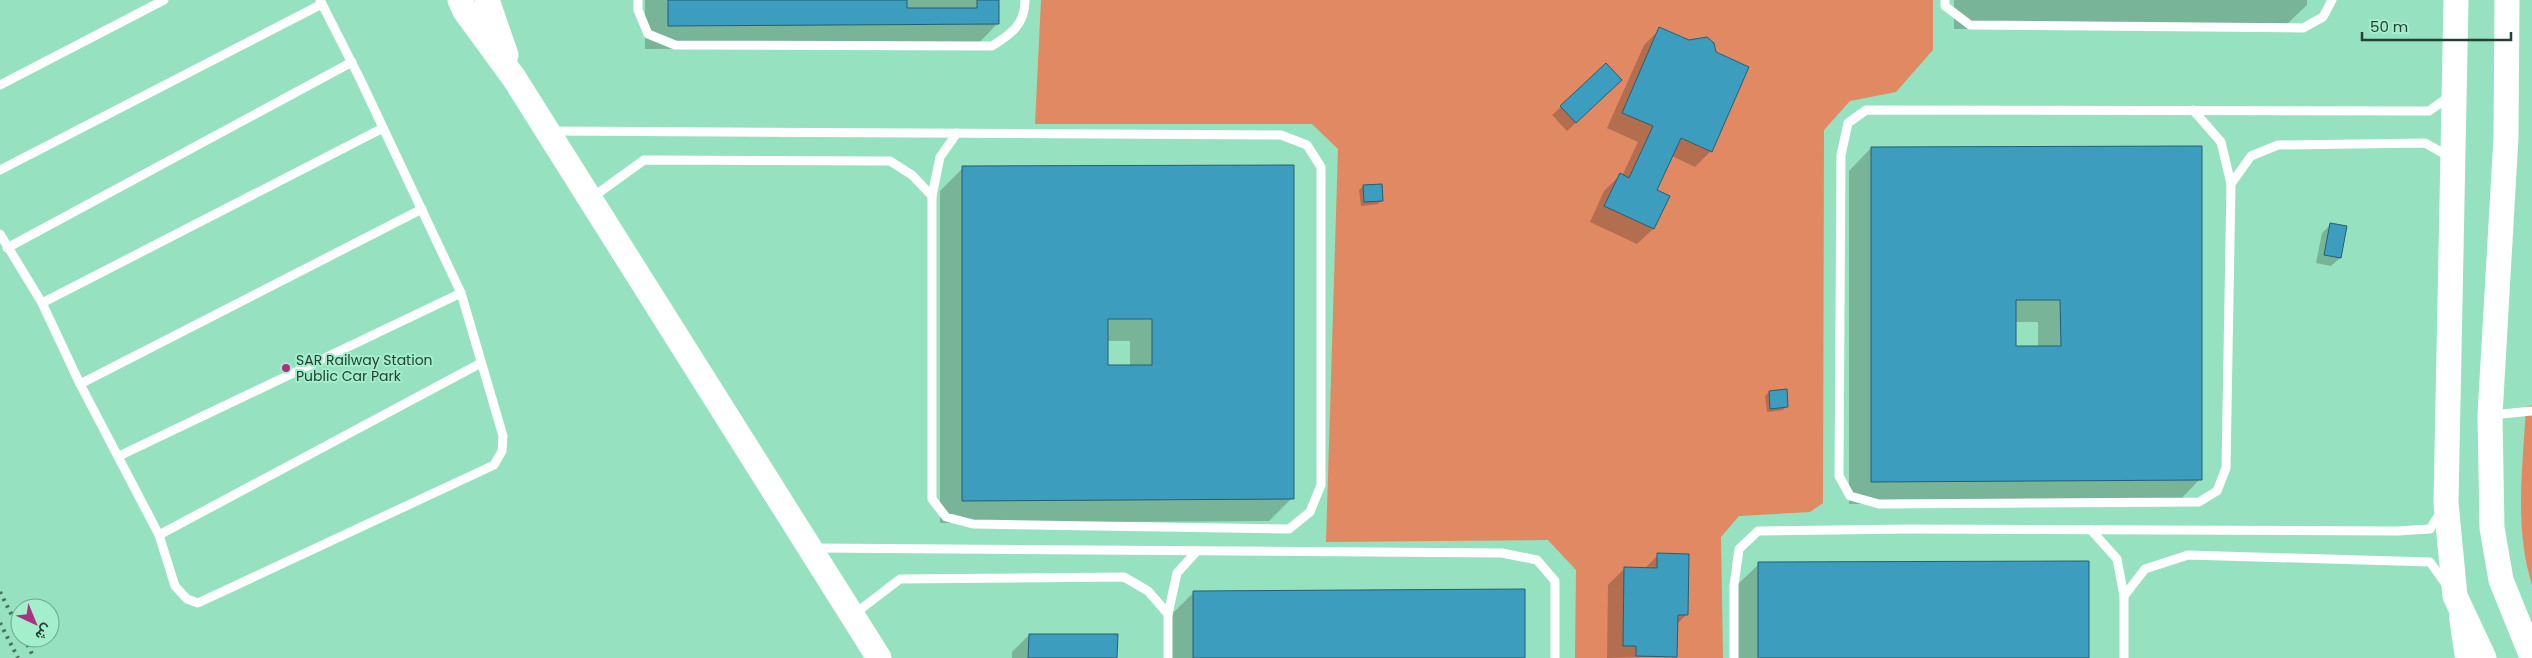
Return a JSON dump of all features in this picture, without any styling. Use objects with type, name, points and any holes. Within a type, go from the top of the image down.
[{"type":"street","points":[[460,0],[464,11],[514,78],[880,658]]},
{"type":"street","points":[[487,0],[514,78]]},
{"type":"street","points":[[2456,0],[2446,503],[2455,596],[2464,658]]},
{"type":"street","points":[[2506,0],[2506,137],[2490,415],[2492,528],[2501,580],[2532,657]]},
{"type":"street","points":[[2455,596],[2484,658]]},
{"type":"lane","points":[[0,85],[164,0]]},
{"type":"lane","points":[[638,0],[638,10],[648,34],[674,45],[992,46],[1013,33],[1025,10],[1025,0]]},
{"type":"lane","points":[[1945,0],[1945,6],[1970,25],[2303,28],[2323,18],[2332,0]]},
{"type":"lane","points":[[0,170],[321,2],[352,62],[461,293],[503,436],[502,451],[494,465],[198,603],[188,599],[175,586],[159,535],[80,384],[42,303],[0,234]]},
{"type":"lane","points":[[7,248],[352,62]]},
{"type":"lane","points":[[2193,110],[2221,142],[2231,184],[2226,468],[2217,491],[2199,502],[1878,504],[1850,496],[1839,476],[1842,155],[1848,123],[1866,110],[2193,110],[2429,110],[2454,93]]},
{"type":"lane","points":[[42,303],[383,128]]},
{"type":"lane","points":[[547,131],[957,133],[1281,135],[1307,145],[1321,168],[1321,486],[1310,512],[1290,528],[973,524],[946,517],[932,499],[932,196],[940,157],[957,133]]},
{"type":"lane","points":[[2231,184],[2250,156],[2278,145],[2425,143],[2453,158]]},
{"type":"lane","points":[[590,199],[644,160],[890,161],[912,175],[932,196]]},
{"type":"lane","points":[[80,384],[422,210]]},
{"type":"lane","points":[[119,456],[461,293]]},
{"type":"lane","points":[[159,535],[481,363]]},
{"type":"lane","points":[[2490,415],[2532,411]]},
{"type":"lane","points":[[1734,658],[1734,585],[1739,549],[1758,531],[2413,530],[2430,529],[2446,503]]},
{"type":"lane","points":[[2091,530],[2117,560],[2124,596],[2124,658]]},
{"type":"lane","points":[[810,548],[1502,553],[1537,560],[1554,581],[1555,658]]},
{"type":"lane","points":[[1168,658],[1168,614],[1177,573],[1197,551]]},
{"type":"lane","points":[[2124,596],[2145,569],[2188,555],[2430,562],[2455,596]]},
{"type":"lane","points":[[852,615],[900,579],[1114,578],[1124,578],[1148,591],[1168,614]]},
{"type":"shaded area","points":[[1041,0],[1933,0],[1933,50],[1896,92],[1850,101],[1824,130],[1823,503],[1810,512],[1739,516],[1721,537],[1723,658],[1575,658],[1576,570],[1548,540],[1326,542],[1338,149],[1312,124],[1035,124]]},
{"type":"shaded area","points":[[2532,405],[2532,585],[2523,541],[2521,496],[2526,407]]},
{"type":"building","points":[[668,0],[907,0],[907,8],[977,8],[977,0],[999,0],[999,24],[668,26]]},
{"type":"building","points":[[1659,27],[1689,40],[1707,37],[1714,43],[1716,52],[1749,67],[1712,152],[1681,138],[1657,190],[1670,196],[1654,229],[1604,206],[1620,173],[1629,178],[1653,126],[1622,113]]},
{"type":"building","points":[[1606,63],[1622,80],[1576,123],[1560,106]]},
{"type":"building","points":[[2202,146],[2202,480],[1871,482],[1871,147]],"holes":[[[2016,300],[2060,300],[2061,346],[2016,346]]]},
{"type":"building","points":[[1294,165],[1294,499],[962,501],[962,166]],"holes":[[[1108,319],[1152,319],[1152,365],[1108,365]]]},
{"type":"building","points":[[1382,184],[1383,201],[1364,202],[1363,185]]},
{"type":"building","points":[[2330,223],[2347,226],[2341,258],[2324,255]]},
{"type":"building","points":[[1787,389],[1788,407],[1770,409],[1769,391]]},
{"type":"building","points":[[1657,553],[1689,554],[1688,615],[1678,615],[1677,657],[1636,656],[1636,646],[1623,646],[1624,567],[1657,568]]},
{"type":"building","points":[[2089,561],[2089,658],[1758,658],[1758,562]]},
{"type":"building","points":[[1525,589],[1525,658],[1193,658],[1193,591]]},
{"type":"building","points":[[1029,634],[1118,634],[1117,658],[1028,658]]},
{"type":"railway","points":[[0,592],[10,612]]},
{"type":"railway","points":[[0,623],[18,658]]},
{"type":"railway","points":[[29,648],[34,658]]},
{"type":"place","name":"SAR Railway Station Public Car Park","points":[[286,368]]}]
